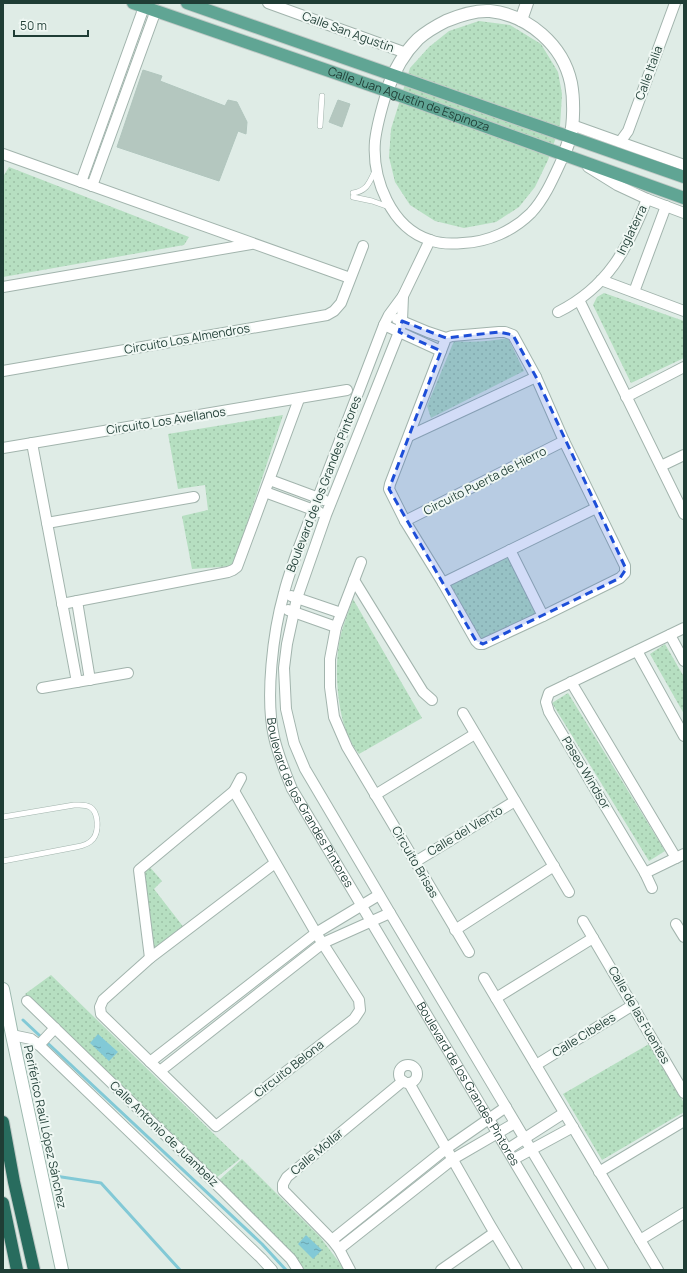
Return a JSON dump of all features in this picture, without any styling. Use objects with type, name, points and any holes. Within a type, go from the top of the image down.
[{"type":"highway","points":[[3,1122],[14,1182],[34,1270]]},
{"type":"highway","points":[[3,1203],[17,1270]]},
{"type":"main road","name":"Calle Juan Agustín de Espinoza","points":[[187,3],[209,6],[393,76],[684,177]]},
{"type":"main road","name":"Calle Juan Agustín de Espinoza","points":[[139,5],[386,91],[684,198]]},
{"type":"street","name":"Calle San Agustín","points":[[268,3],[406,53]]},
{"type":"street","points":[[521,20],[527,3]]},
{"type":"street","name":"Calle Italia","points":[[620,142],[628,131],[675,3]]},
{"type":"street","points":[[81,182],[97,140],[139,5]]},
{"type":"street","points":[[92,186],[156,10]]},
{"type":"street","points":[[489,11],[505,14],[521,20],[539,31],[553,46],[564,63],[571,83],[572,125],[569,157],[531,213],[514,227],[495,237],[474,242],[454,244],[430,240],[416,233],[400,221],[391,208],[380,184],[376,168],[375,142],[386,91],[406,53],[418,39],[436,27],[454,18],[470,13],[489,11]]},
{"type":"street","points":[[572,125],[684,164]]},
{"type":"street","points":[[97,140],[108,144]]},
{"type":"street","points":[[3,154],[350,278]]},
{"type":"street","points":[[569,157],[617,185],[647,199],[684,213]]},
{"type":"street","name":"Inglaterra","points":[[558,312],[579,300],[602,280],[630,238],[647,199]]},
{"type":"street","name":"Inglaterra","points":[[634,292],[666,206]]},
{"type":"street","name":"Boulevard de los Grandes Pintores","points":[[430,240],[403,296],[389,315],[384,325],[296,555],[280,608],[272,661],[270,692],[271,711],[276,744],[292,789],[579,1270]]},
{"type":"street","points":[[3,287],[253,243]]},
{"type":"street","name":"Circuito Los Almendros","points":[[3,371],[328,315],[341,303],[363,246]]},
{"type":"street","points":[[602,280],[684,311]]},
{"type":"street","name":"Boulevard de los Grandes Pintores","points":[[403,296],[402,321],[399,332],[326,515],[293,612],[284,668],[286,709],[294,743],[305,769],[603,1270]]},
{"type":"street","points":[[579,300],[684,514]]},
{"type":"street","points":[[389,315],[446,338],[452,336],[499,332],[510,333],[515,339],[536,377],[564,441],[625,566],[625,573],[620,578],[483,644],[479,644],[476,641],[405,520],[389,489],[446,338]]},
{"type":"street","points":[[384,325],[441,351]]},
{"type":"street","points":[[626,397],[684,366]]},
{"type":"street","points":[[409,436],[536,377]]},
{"type":"street","name":"Circuito Los Avellanos","points":[[3,448],[347,390]]},
{"type":"street","points":[[62,604],[233,570],[237,567],[299,399]]},
{"type":"street","name":"Circuito Puerta de Hierro","points":[[405,520],[564,441]]},
{"type":"street","points":[[32,443],[77,682]]},
{"type":"street","points":[[661,466],[684,455]]},
{"type":"street","points":[[270,480],[331,503]]},
{"type":"street","points":[[265,492],[326,515]]},
{"type":"street","points":[[47,523],[194,497]]},
{"type":"street","points":[[443,583],[596,508]]},
{"type":"street","points":[[510,550],[543,616]]},
{"type":"street","name":"Circuito Brisas","points":[[361,562],[336,627],[330,659],[330,687],[334,717],[347,747],[469,952]]},
{"type":"street","points":[[354,580],[423,692],[432,700]]},
{"type":"street","points":[[284,593],[341,613]]},
{"type":"street","points":[[77,601],[90,680]]},
{"type":"street","points":[[280,608],[336,627]]},
{"type":"street","name":"Paseo Windsor","points":[[652,888],[645,873],[549,712],[546,702],[549,693],[684,628]]},
{"type":"street","points":[[670,635],[684,662]]},
{"type":"street","points":[[637,651],[684,736]]},
{"type":"street","points":[[42,688],[128,673]]},
{"type":"street","points":[[571,682],[680,856],[645,873]]},
{"type":"street","points":[[463,713],[569,892]]},
{"type":"street","points":[[375,795],[475,734]]},
{"type":"street","points":[[150,958],[139,870],[234,791],[241,778]]},
{"type":"street","name":"Circuito Belona","points":[[234,791],[316,932],[359,1000],[360,1010],[354,1019],[216,1126],[101,1014],[100,1007],[103,1000],[150,958],[275,863]]},
{"type":"street","name":"Calle del Viento","points":[[415,862],[515,801]]},
{"type":"street","points":[[455,930],[554,866]]},
{"type":"street","points":[[150,1062],[316,932],[379,895]]},
{"type":"street","points":[[160,1071],[323,943],[390,913]]},
{"type":"street","name":"Calle de las Fuentes","points":[[584,921],[684,1093]]},
{"type":"street","points":[[676,924],[684,938]]},
{"type":"street","points":[[496,998],[593,938]]},
{"type":"street","points":[[484,978],[658,1270]]},
{"type":"street","name":"Periférico Raúl López Sánchez","points":[[3,989],[62,1270]]},
{"type":"street","name":"Calle Antonio de Juambelz","points":[[27,1002],[53,1030],[222,1190],[290,1259],[298,1270]]},
{"type":"street","name":"Calle Cibeles","points":[[536,1065],[633,1005]]},
{"type":"street","points":[[41,1043],[53,1030]]},
{"type":"street","name":"Calle Antonio de Juambelz","points":[[12,1035],[41,1043],[272,1270]]},
{"type":"street","name":"Calle Mollar","points":[[350,1270],[339,1248],[283,1190],[282,1184],[287,1177],[406,1082],[447,1148],[517,1270]]},
{"type":"street","points":[[332,1240],[447,1148],[506,1107]]},
{"type":"street","points":[[508,1149],[564,1113]]},
{"type":"street","points":[[599,1172],[684,1121]]},
{"type":"street","points":[[339,1248],[453,1159],[515,1123]]},
{"type":"street","points":[[514,1159],[572,1127]]},
{"type":"street","points":[[640,1240],[684,1213]]},
{"type":"street","points":[[441,1270],[494,1232]]},
{"type":"lane","points":[[320,126],[322,96]]},
{"type":"lane","points":[[376,168],[367,187],[353,195],[391,208]]},
{"type":"lane","points":[[3,817],[84,804],[91,807],[95,811],[97,827],[96,834],[93,839],[86,844],[3,861]]},
{"type":"highlighted area","points":[[402,321],[446,338],[499,332],[513,335],[536,377],[626,569],[620,578],[483,644],[476,641],[389,489],[441,351],[399,332]]},
{"type":"green space","points":[[479,21],[510,25],[541,44],[558,72],[562,94],[560,126],[548,160],[535,187],[519,207],[496,222],[464,228],[435,221],[410,205],[395,182],[389,157],[391,129],[410,68],[429,47],[449,31]]},
{"type":"green space","points":[[9,167],[189,237],[184,245],[3,277],[3,181],[4,175]]},
{"type":"green space","points":[[604,293],[684,321],[684,358],[631,383],[593,305],[597,297]]},
{"type":"green space","points":[[508,338],[524,371],[431,418],[427,406],[454,341],[468,342]]},
{"type":"green space","points":[[283,415],[233,566],[192,569],[182,516],[208,510],[205,485],[178,489],[168,434]]},
{"type":"green space","points":[[508,554],[541,616],[479,643],[447,583]]},
{"type":"green space","points":[[353,599],[422,718],[359,754],[347,734],[343,722],[337,682],[340,638]]},
{"type":"green space","points":[[665,644],[684,677],[684,714],[650,654]]},
{"type":"green space","points":[[568,693],[665,851],[649,861],[552,703]]},
{"type":"green space","points":[[148,865],[162,881],[154,889],[185,929],[152,954],[141,871]]},
{"type":"green space","points":[[51,975],[240,1159],[216,1178],[25,994]]},
{"type":"green space","points":[[649,1044],[684,1103],[684,1112],[602,1160],[563,1094]]},
{"type":"green space","points":[[242,1159],[320,1237],[345,1270],[305,1270],[288,1249],[218,1181]]},
{"type":"water","points":[[98,1034],[118,1052],[109,1061],[90,1043]]},
{"type":"water","points":[[306,1235],[322,1250],[313,1259],[298,1244]]},
{"type":"building","points":[[143,70],[162,76],[160,81],[225,106],[228,100],[237,102],[247,122],[246,134],[238,131],[219,181],[117,147]]},
{"type":"building","points":[[338,100],[350,104],[342,127],[329,122]]},
{"type":"waterway","points":[[23,1020],[262,1244],[286,1270]]},
{"type":"waterway","points":[[55,1176],[101,1183],[180,1270]]}]
